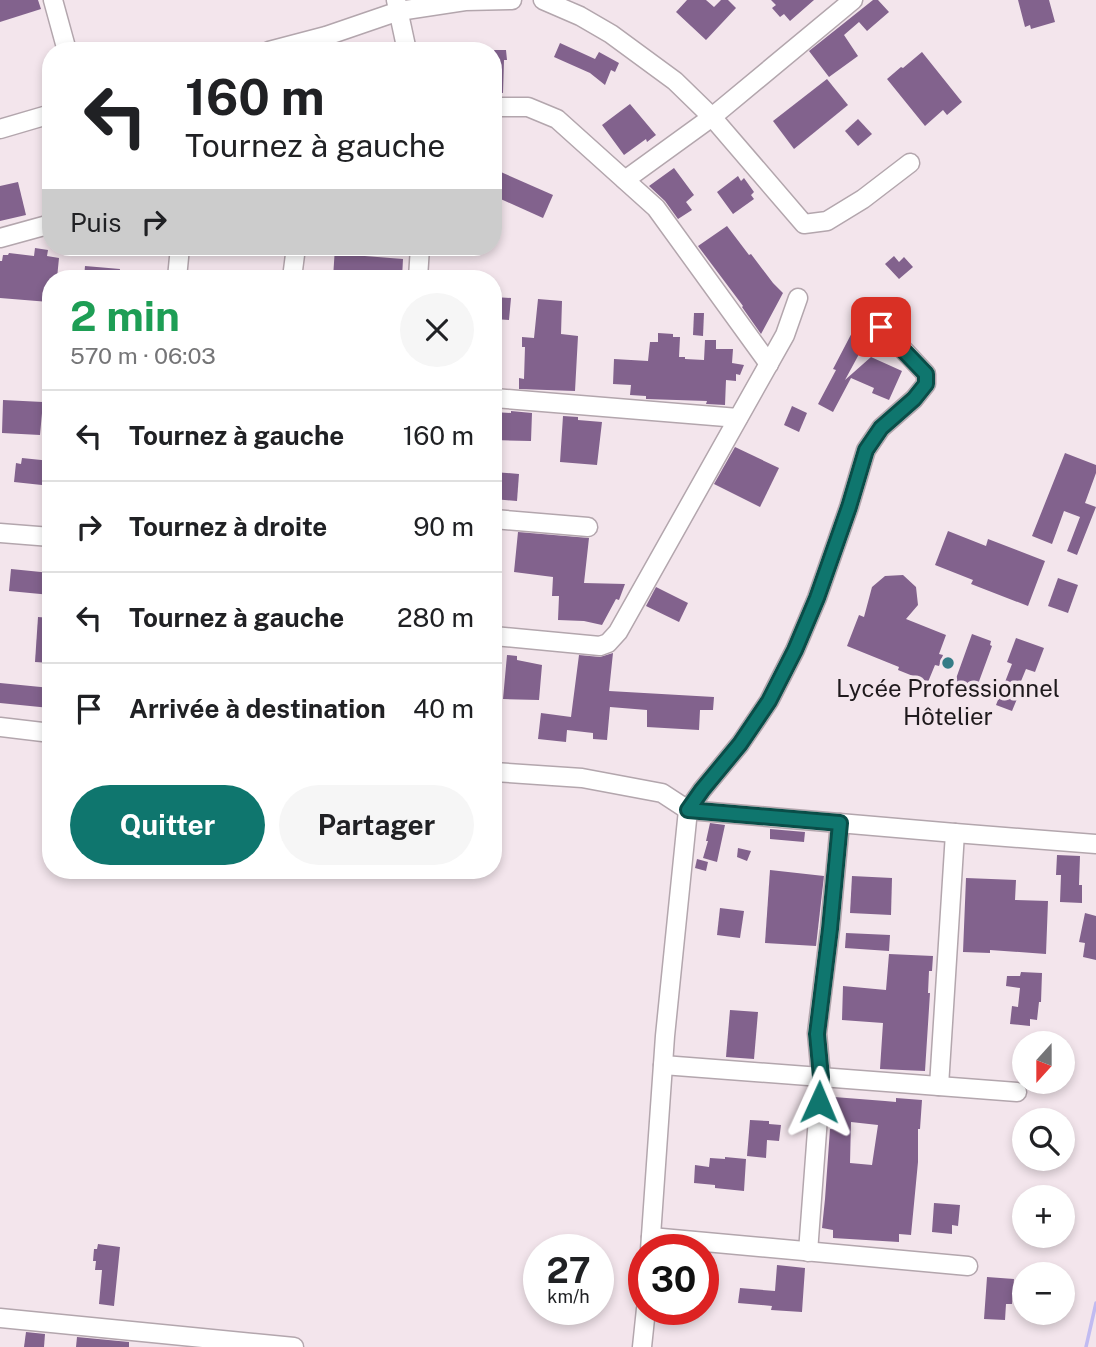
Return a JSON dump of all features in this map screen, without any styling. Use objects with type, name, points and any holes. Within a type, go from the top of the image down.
[{"type":"street","points":[[53,0],[65,42]]},
{"type":"street","points":[[303,42],[326,36],[398,5],[512,0]]},
{"type":"street","points":[[543,0],[580,16],[611,34],[675,81],[712,117],[804,224],[827,221],[863,199],[910,163]]},
{"type":"street","points":[[625,180],[712,117],[853,0]]},
{"type":"street","points":[[398,5],[405,42]]},
{"type":"street","points":[[502,107],[527,107],[557,119],[656,208],[769,364]]},
{"type":"street","points":[[0,129],[42,117]]},
{"type":"street","points":[[0,238],[42,226]]},
{"type":"street","points":[[502,637],[600,646],[608,643],[618,632],[785,335],[798,298]]},
{"type":"street","points":[[652,1234],[663,1065],[688,810],[740,744],[769,701],[795,650],[817,598],[866,450],[881,428],[914,399],[926,384],[926,374],[867,311]]},
{"type":"street","points":[[502,399],[738,418]]},
{"type":"street","points":[[502,520],[588,527]]},
{"type":"street","points":[[0,533],[42,536]]},
{"type":"street","points":[[0,727],[42,732]]},
{"type":"street","points":[[502,773],[582,778],[662,793],[688,810],[1096,844]]},
{"type":"street","points":[[808,1252],[821,1077],[817,1034],[840,823]]},
{"type":"street","points":[[939,1086],[955,834]]},
{"type":"street","points":[[663,1065],[1012,1092]]},
{"type":"street","points":[[719,1247],[968,1266]]},
{"type":"street","points":[[0,1318],[285,1347]]},
{"type":"street","points":[[642,1347],[644,1325]]},
{"type":"building","points":[[0,0],[38,0],[41,9],[0,22]]},
{"type":"building","points":[[687,0],[706,0],[714,7],[721,0],[728,0],[736,8],[706,40],[676,12]]},
{"type":"building","points":[[771,0],[814,0],[790,21],[784,14],[780,17],[772,8],[776,5]]},
{"type":"building","points":[[873,0],[878,0],[889,12],[867,31],[859,22],[844,35],[858,56],[829,77],[809,51]]},
{"type":"building","points":[[1018,0],[1049,0],[1055,22],[1031,29],[1030,25],[1025,27]]},
{"type":"building","points":[[560,43],[595,59],[599,52],[619,63],[615,72],[611,70],[605,85],[590,73],[554,57]]},
{"type":"building","points":[[502,50],[506,50],[507,60],[504,60],[503,93],[502,93]]},
{"type":"building","points":[[922,52],[962,102],[947,115],[943,110],[925,126],[887,79]]},
{"type":"building","points":[[827,79],[848,105],[794,149],[773,121]]},
{"type":"building","points":[[630,104],[656,135],[624,155],[602,125]]},
{"type":"building","points":[[858,119],[872,134],[858,146],[845,131]]},
{"type":"building","points":[[674,168],[694,195],[686,202],[692,210],[678,219],[665,201],[649,186]]},
{"type":"building","points":[[502,173],[553,195],[543,218],[502,200]]},
{"type":"building","points":[[738,176],[741,181],[744,178],[754,192],[751,195],[754,199],[733,214],[717,192]]},
{"type":"building","points":[[18,182],[26,215],[0,221],[0,186]]},
{"type":"building","points":[[727,226],[783,293],[761,334],[698,246]]},
{"type":"building","points":[[35,248],[42,249],[42,256],[59,258],[58,270],[42,270],[42,301],[0,298],[0,261],[3,255],[9,253],[34,256]]},
{"type":"building","points":[[334,256],[403,259],[402,270],[334,270]]},
{"type":"building","points":[[894,256],[899,262],[904,257],[913,267],[899,279],[885,264]]},
{"type":"building","points":[[85,266],[120,269],[120,270],[85,270]]},
{"type":"building","points":[[502,297],[511,298],[509,320],[502,320]]},
{"type":"building","points":[[538,299],[562,301],[561,334],[578,336],[575,391],[519,389],[519,378],[524,379],[525,347],[522,347],[522,337],[534,338]]},
{"type":"building","points":[[694,313],[704,313],[703,336],[693,335]]},
{"type":"building","points":[[857,323],[871,332],[845,380],[871,357],[902,371],[889,400],[872,393],[874,388],[851,378],[833,412],[818,404]]},
{"type":"building","points":[[658,333],[680,337],[679,357],[685,359],[704,360],[705,340],[716,340],[716,349],[733,349],[732,363],[744,365],[740,375],[736,374],[736,381],[726,380],[725,405],[706,404],[707,401],[646,399],[646,396],[630,395],[631,385],[613,384],[614,359],[648,361],[650,342],[658,342]]},
{"type":"building","points":[[3,400],[42,402],[40,435],[2,433]]},
{"type":"building","points":[[792,406],[807,413],[799,432],[784,425]]},
{"type":"building","points":[[502,412],[532,413],[531,441],[502,440]]},
{"type":"building","points":[[563,416],[602,422],[597,465],[560,462]]},
{"type":"building","points":[[735,447],[779,468],[760,507],[714,484]]},
{"type":"building","points":[[1065,453],[1096,465],[1096,473],[1085,503],[1096,507],[1077,555],[1067,551],[1080,517],[1064,511],[1052,544],[1032,536]]},
{"type":"building","points":[[22,458],[42,460],[42,485],[14,482],[16,463],[21,464]]},
{"type":"building","points":[[502,473],[519,474],[517,501],[502,500]]},
{"type":"building","points":[[948,531],[986,546],[988,539],[1045,561],[1028,606],[971,584],[973,580],[935,565]]},
{"type":"building","points":[[518,532],[589,538],[584,583],[625,584],[619,600],[616,599],[602,625],[558,620],[559,596],[552,596],[553,577],[514,572]]},
{"type":"building","points":[[11,569],[42,572],[42,594],[9,591]]},
{"type":"building","points":[[903,575],[916,587],[918,605],[906,619],[946,635],[939,654],[943,655],[939,666],[935,665],[928,682],[847,646],[859,615],[864,617],[872,587],[885,576]]},
{"type":"building","points":[[1058,578],[1078,585],[1068,613],[1048,606]]},
{"type":"building","points":[[656,587],[688,603],[679,622],[646,606]]},
{"type":"building","points":[[38,617],[42,617],[42,662],[35,662]]},
{"type":"building","points":[[972,634],[991,641],[992,646],[974,695],[953,687]]},
{"type":"building","points":[[1016,638],[1044,648],[1035,672],[1026,669],[1012,711],[996,705],[1012,664],[1007,662]]},
{"type":"building","points":[[613,653],[609,691],[714,697],[713,710],[700,710],[699,730],[647,727],[647,710],[610,707],[607,740],[593,739],[593,733],[567,730],[566,742],[538,739],[541,713],[571,717],[579,655],[600,657]]},
{"type":"building","points":[[507,655],[542,665],[539,700],[503,699]]},
{"type":"building","points":[[0,683],[42,687],[42,707],[0,703]]},
{"type":"building","points":[[710,823],[725,825],[717,862],[703,858]]},
{"type":"building","points":[[770,829],[805,832],[804,842],[770,839]]},
{"type":"building","points":[[738,848],[751,851],[747,861],[737,857]]},
{"type":"building","points":[[1057,855],[1080,856],[1079,885],[1082,885],[1082,903],[1060,902],[1061,875],[1056,875]]},
{"type":"building","points":[[697,859],[708,862],[706,871],[695,868]]},
{"type":"building","points":[[770,870],[824,876],[816,946],[765,943]]},
{"type":"building","points":[[852,876],[892,878],[891,915],[850,913]]},
{"type":"building","points":[[966,878],[1016,880],[1015,900],[1048,901],[1046,954],[990,950],[990,953],[963,952]]},
{"type":"building","points":[[720,908],[744,911],[740,938],[717,935]]},
{"type":"building","points":[[1085,913],[1096,916],[1096,960],[1083,957],[1085,943],[1079,942]]},
{"type":"building","points":[[846,933],[890,935],[889,951],[845,948]]},
{"type":"building","points":[[889,954],[933,956],[932,971],[929,971],[925,1071],[880,1069],[883,1023],[842,1020],[843,986],[886,990]]},
{"type":"building","points":[[1021,972],[1042,973],[1037,1020],[1030,1019],[1030,1026],[1010,1024],[1012,1006],[1018,1007],[1020,988],[1006,986],[1007,976],[1020,976]]},
{"type":"building","points":[[730,1010],[758,1012],[754,1059],[726,1057]]},
{"type":"building","points":[[834,1097],[896,1102],[896,1098],[922,1100],[911,1235],[899,1234],[899,1242],[833,1238],[833,1230],[822,1228],[830,1129],[833,1129]],"holes":[[[851,1122],[878,1125],[872,1165],[850,1163]]]},
{"type":"building","points":[[750,1120],[781,1125],[779,1141],[767,1140],[766,1158],[747,1156]]},
{"type":"building","points":[[710,1158],[746,1159],[744,1191],[694,1183],[695,1165],[709,1167]]},
{"type":"building","points":[[934,1203],[960,1205],[958,1226],[952,1225],[952,1234],[932,1232]]},
{"type":"building","points":[[98,1244],[120,1247],[114,1306],[99,1304],[102,1270],[95,1270],[96,1261],[93,1261],[94,1249],[97,1249]]},
{"type":"building","points":[[777,1265],[805,1268],[802,1312],[771,1310],[772,1306],[738,1303],[740,1288],[775,1291]]},
{"type":"building","points":[[987,1277],[1012,1279],[1012,1304],[1006,1304],[1005,1320],[984,1319]]},
{"type":"building","points":[[26,1332],[45,1334],[44,1347],[24,1347]]},
{"type":"building","points":[[77,1337],[129,1342],[129,1347],[76,1347]]},
{"type":"waterway","points":[[1086,1347],[1096,1303]]},
{"type":"place","name":"Lycée Professionnel Hôtelier","points":[[948,663]]},
{"type":"route","points":[[819,1102],[821,1077],[817,1034],[840,823],[688,810],[740,744],[769,701],[795,650],[817,598],[866,450],[881,428],[914,399],[926,384],[926,374],[881,327]]}]
